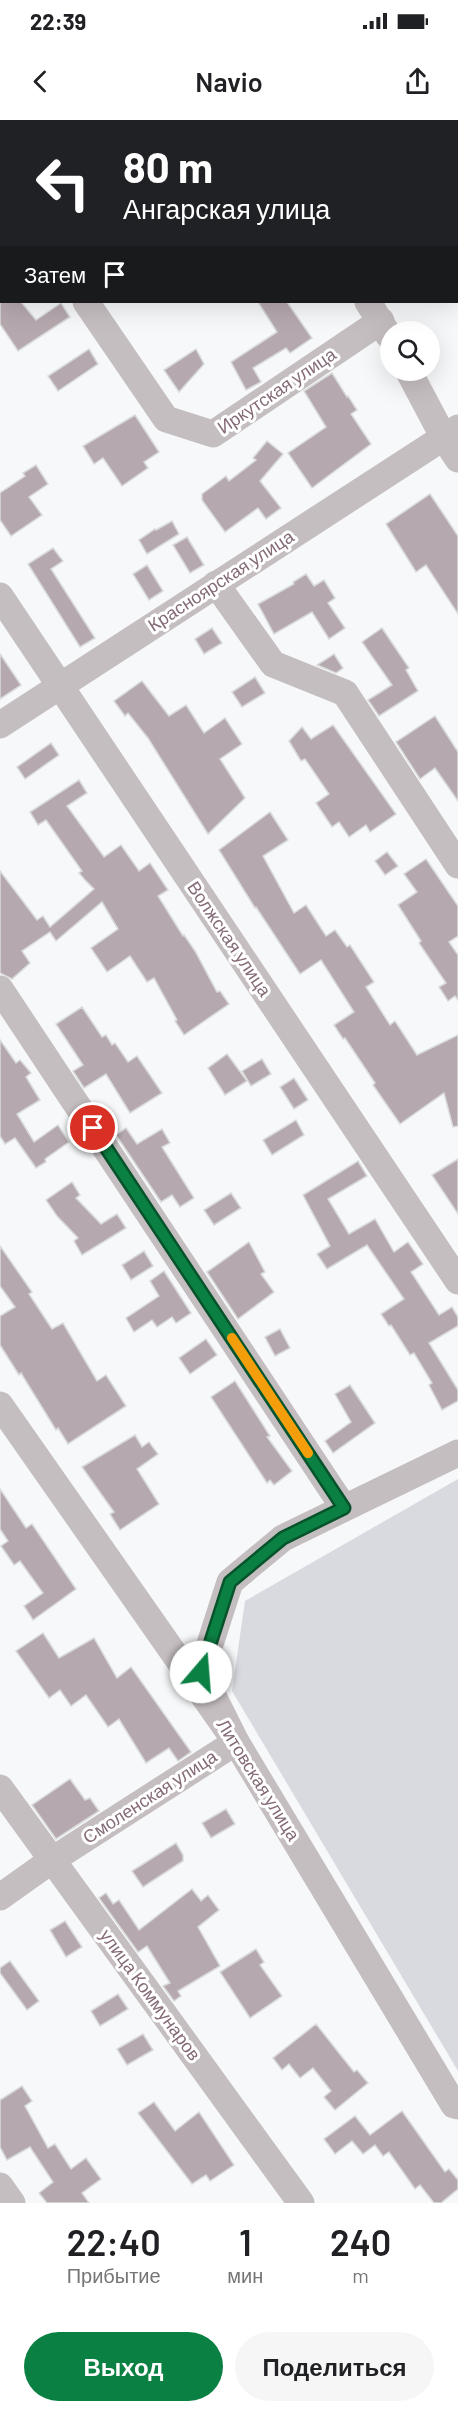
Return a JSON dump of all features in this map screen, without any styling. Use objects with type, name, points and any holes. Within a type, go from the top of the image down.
[{"type":"street","name":"Иркутская улица","points":[[87,303],[166,419],[213,434],[380,320]]},
{"type":"street","points":[[415,381],[453,442]]},
{"type":"street","name":"Красноярская улица","points":[[0,725],[216,584],[453,442]]},
{"type":"street","points":[[216,584],[273,664],[345,693],[458,865]]},
{"type":"street","name":"Волжская улица","points":[[0,596],[458,1281]]},
{"type":"street","points":[[0,988],[344,1508]]},
{"type":"street","name":"Литовская улица","points":[[0,1405],[236,1742],[454,2105],[458,2106]]},
{"type":"street","name":"Смоленская улица","points":[[0,1897],[52,1860],[236,1742],[201,1672],[230,1582],[283,1538],[458,1453]]},
{"type":"street","name":"улица Коммунаров","points":[[0,1788],[301,2203]]},
{"type":"street","points":[[0,2186],[12,2203]]},
{"type":"shaded area","points":[[458,1479],[458,2071],[232,1691],[245,1601]]},
{"type":"building","points":[[0,303],[22,303],[36,320],[61,303],[70,317],[18,351],[0,324]]},
{"type":"building","points":[[259,303],[288,303],[312,338],[290,353],[286,348],[253,368],[261,382],[246,390],[231,362],[277,332]]},
{"type":"building","points":[[89,349],[98,364],[58,391],[48,376]]},
{"type":"building","points":[[196,349],[204,364],[179,392],[164,370]]},
{"type":"building","points":[[332,373],[357,410],[351,414],[371,444],[312,488],[288,453],[326,427],[304,391]]},
{"type":"building","points":[[135,415],[159,452],[144,462],[148,468],[122,486],[103,458],[94,464],[83,446]]},
{"type":"building","points":[[267,441],[283,454],[260,481],[281,508],[266,519],[258,508],[225,532],[202,500],[202,494],[226,476],[229,481],[256,460],[253,458]]},
{"type":"building","points":[[36,465],[48,484],[29,497],[42,515],[11,536],[0,520],[0,493],[25,476],[23,473]]},
{"type":"building","points":[[430,494],[458,536],[458,614],[426,565],[416,572],[386,524]]},
{"type":"building","points":[[172,521],[179,534],[147,554],[139,540]]},
{"type":"building","points":[[187,537],[204,565],[190,573],[173,545]]},
{"type":"building","points":[[53,548],[63,561],[51,569],[95,638],[80,647],[28,564]]},
{"type":"building","points":[[147,565],[163,591],[149,600],[133,574]]},
{"type":"building","points":[[306,574],[314,586],[324,580],[335,598],[328,603],[345,628],[329,639],[312,612],[274,634],[258,604],[294,584],[293,582]]},
{"type":"building","points":[[212,628],[222,643],[204,654],[195,639]]},
{"type":"building","points":[[382,628],[409,668],[406,670],[418,691],[379,716],[368,700],[392,685],[362,642]]},
{"type":"building","points":[[0,654],[21,685],[0,699]]},
{"type":"building","points":[[334,654],[343,668],[336,673],[317,665]]},
{"type":"building","points":[[255,677],[265,693],[242,707],[232,692]]},
{"type":"building","points":[[142,681],[169,716],[186,705],[204,733],[225,718],[242,744],[220,759],[245,798],[208,834],[148,738],[128,713],[125,716],[114,701]]},
{"type":"building","points":[[435,716],[458,752],[458,801],[435,768],[420,779],[396,742]]},
{"type":"building","points":[[333,725],[396,814],[370,832],[366,825],[349,837],[339,822],[332,827],[316,803],[329,794],[305,759],[301,761],[289,741],[302,727],[311,739]]},
{"type":"building","points":[[51,743],[59,755],[25,779],[17,767]]},
{"type":"building","points":[[79,780],[87,793],[67,806],[104,857],[121,845],[139,871],[150,863],[168,890],[158,896],[195,951],[217,992],[220,991],[229,1004],[184,1035],[154,978],[147,982],[130,956],[107,972],[91,948],[118,929],[102,902],[56,941],[50,932],[22,951],[30,963],[12,979],[0,973],[0,871],[37,920],[43,916],[50,927],[94,889],[79,873],[82,871],[46,820],[38,825],[30,812]]},
{"type":"building","points":[[270,812],[288,840],[263,856],[294,913],[306,905],[326,936],[335,930],[347,947],[350,945],[374,982],[366,987],[390,1025],[395,1021],[417,1055],[458,1035],[458,1126],[453,1127],[444,1093],[400,1124],[345,1038],[343,1039],[334,1025],[354,1012],[321,960],[300,974],[219,850]]},
{"type":"building","points":[[387,852],[398,866],[385,875],[375,861]]},
{"type":"building","points":[[426,859],[458,906],[458,936],[449,942],[458,955],[458,1000],[455,996],[448,1001],[439,987],[446,983],[419,943],[421,941],[398,905],[417,892],[404,874]]},
{"type":"building","points":[[82,1007],[102,1037],[106,1035],[112,1045],[115,1043],[128,1062],[137,1056],[162,1093],[130,1113],[106,1074],[84,1088],[73,1071],[83,1065],[56,1024]]},
{"type":"building","points":[[0,1040],[16,1063],[20,1060],[31,1073],[26,1077],[40,1100],[17,1114],[34,1142],[58,1125],[69,1142],[36,1168],[15,1138],[5,1144],[0,1136]]},
{"type":"building","points":[[227,1054],[247,1081],[225,1095],[208,1068]]},
{"type":"building","points":[[262,1059],[271,1074],[251,1086],[242,1071]]},
{"type":"building","points":[[294,1078],[308,1100],[294,1109],[280,1087]]},
{"type":"building","points":[[296,1120],[304,1135],[272,1155],[263,1140]]},
{"type":"building","points":[[126,1128],[137,1144],[162,1129],[170,1143],[162,1147],[194,1198],[180,1207],[172,1195],[161,1202],[116,1135]]},
{"type":"building","points":[[458,1159],[458,1214],[432,1175]]},
{"type":"building","points":[[358,1161],[367,1176],[328,1199],[349,1234],[375,1219],[394,1252],[408,1242],[423,1264],[411,1272],[439,1315],[452,1307],[458,1317],[458,1326],[429,1343],[458,1390],[458,1401],[442,1410],[429,1385],[432,1383],[414,1353],[410,1355],[391,1325],[389,1326],[381,1314],[404,1299],[367,1245],[327,1269],[317,1254],[330,1246],[303,1195]]},
{"type":"building","points":[[72,1182],[80,1195],[76,1198],[101,1224],[117,1214],[126,1228],[82,1255],[74,1241],[78,1238],[57,1216],[46,1200]]},
{"type":"building","points":[[231,1193],[241,1208],[214,1225],[204,1210]]},
{"type":"building","points":[[249,1242],[265,1272],[261,1274],[274,1292],[238,1319],[207,1272]]},
{"type":"building","points":[[0,1246],[32,1292],[29,1294],[52,1329],[63,1323],[97,1381],[106,1375],[126,1406],[68,1444],[58,1428],[56,1430],[21,1373],[19,1375],[0,1345],[0,1316],[15,1307],[0,1286]]},
{"type":"building","points":[[144,1251],[153,1266],[131,1280],[122,1265]]},
{"type":"building","points":[[164,1271],[191,1313],[176,1323],[172,1317],[157,1327],[152,1320],[134,1332],[126,1318],[159,1296],[150,1281]]},
{"type":"building","points":[[280,1329],[290,1348],[275,1356],[265,1337]]},
{"type":"building","points":[[206,1339],[217,1355],[190,1374],[179,1358]]},
{"type":"building","points":[[235,1381],[270,1436],[267,1437],[292,1471],[274,1485],[270,1480],[267,1483],[211,1397]]},
{"type":"building","points":[[350,1385],[375,1423],[333,1453],[325,1441],[351,1422],[335,1394]]},
{"type":"building","points":[[135,1435],[142,1447],[149,1442],[158,1454],[137,1469],[159,1504],[120,1530],[110,1514],[114,1512],[82,1467]]},
{"type":"building","points":[[0,1489],[26,1528],[32,1524],[76,1589],[33,1620],[24,1606],[43,1593],[20,1561],[14,1565],[1,1546],[8,1541],[0,1529]]},
{"type":"building","points":[[43,1633],[59,1658],[94,1638],[117,1678],[131,1667],[191,1752],[178,1761],[169,1748],[146,1763],[119,1719],[108,1727],[86,1695],[71,1706],[60,1690],[49,1698],[16,1651]]},
{"type":"building","points":[[70,1779],[85,1800],[90,1798],[99,1811],[56,1839],[32,1805]]},
{"type":"building","points":[[226,1809],[235,1824],[211,1838],[202,1823]]},
{"type":"building","points":[[176,1843],[183,1855],[183,1861],[143,1887],[132,1871]]},
{"type":"building","points":[[192,1889],[201,1901],[208,1895],[219,1910],[198,1927],[220,1966],[178,1991],[181,1996],[174,2001],[163,1986],[170,1983],[147,1946],[138,1952],[99,1898],[106,1893],[113,1904],[119,1900],[139,1930]]},
{"type":"building","points":[[65,1921],[82,1947],[66,1957],[50,1930]]},
{"type":"building","points":[[256,1949],[264,1962],[260,1965],[282,1996],[250,2018],[220,1972]]},
{"type":"building","points":[[10,1961],[39,2001],[27,2010],[0,1973],[0,1968]]},
{"type":"building","points":[[118,1994],[128,2009],[100,2026],[91,2011]]},
{"type":"building","points":[[316,2024],[354,2072],[357,2070],[368,2083],[335,2110],[324,2097],[331,2091],[313,2068],[300,2078],[289,2064],[282,2070],[273,2058]]},
{"type":"building","points":[[143,2034],[153,2050],[127,2065],[117,2049]]},
{"type":"building","points":[[22,2086],[32,2101],[25,2106],[48,2148],[55,2144],[71,2169],[86,2158],[101,2179],[82,2193],[89,2203],[47,2203],[39,2193],[53,2182],[30,2147],[7,2160],[0,2147],[0,2100]]},
{"type":"building","points":[[154,2102],[175,2131],[199,2112],[234,2165],[210,2181],[206,2175],[192,2184],[138,2113]]},
{"type":"building","points":[[402,2111],[445,2172],[449,2169],[458,2180],[458,2189],[441,2203],[434,2203],[420,2185],[415,2189],[389,2152],[383,2156],[375,2145],[363,2154],[352,2141],[335,2154],[324,2139],[355,2116],[370,2135]]},
{"type":"slow traffic","points":[[232,1338],[308,1453]]},
{"type":"route","points":[[93,1128],[344,1508],[283,1538],[230,1582],[201,1672]]}]
